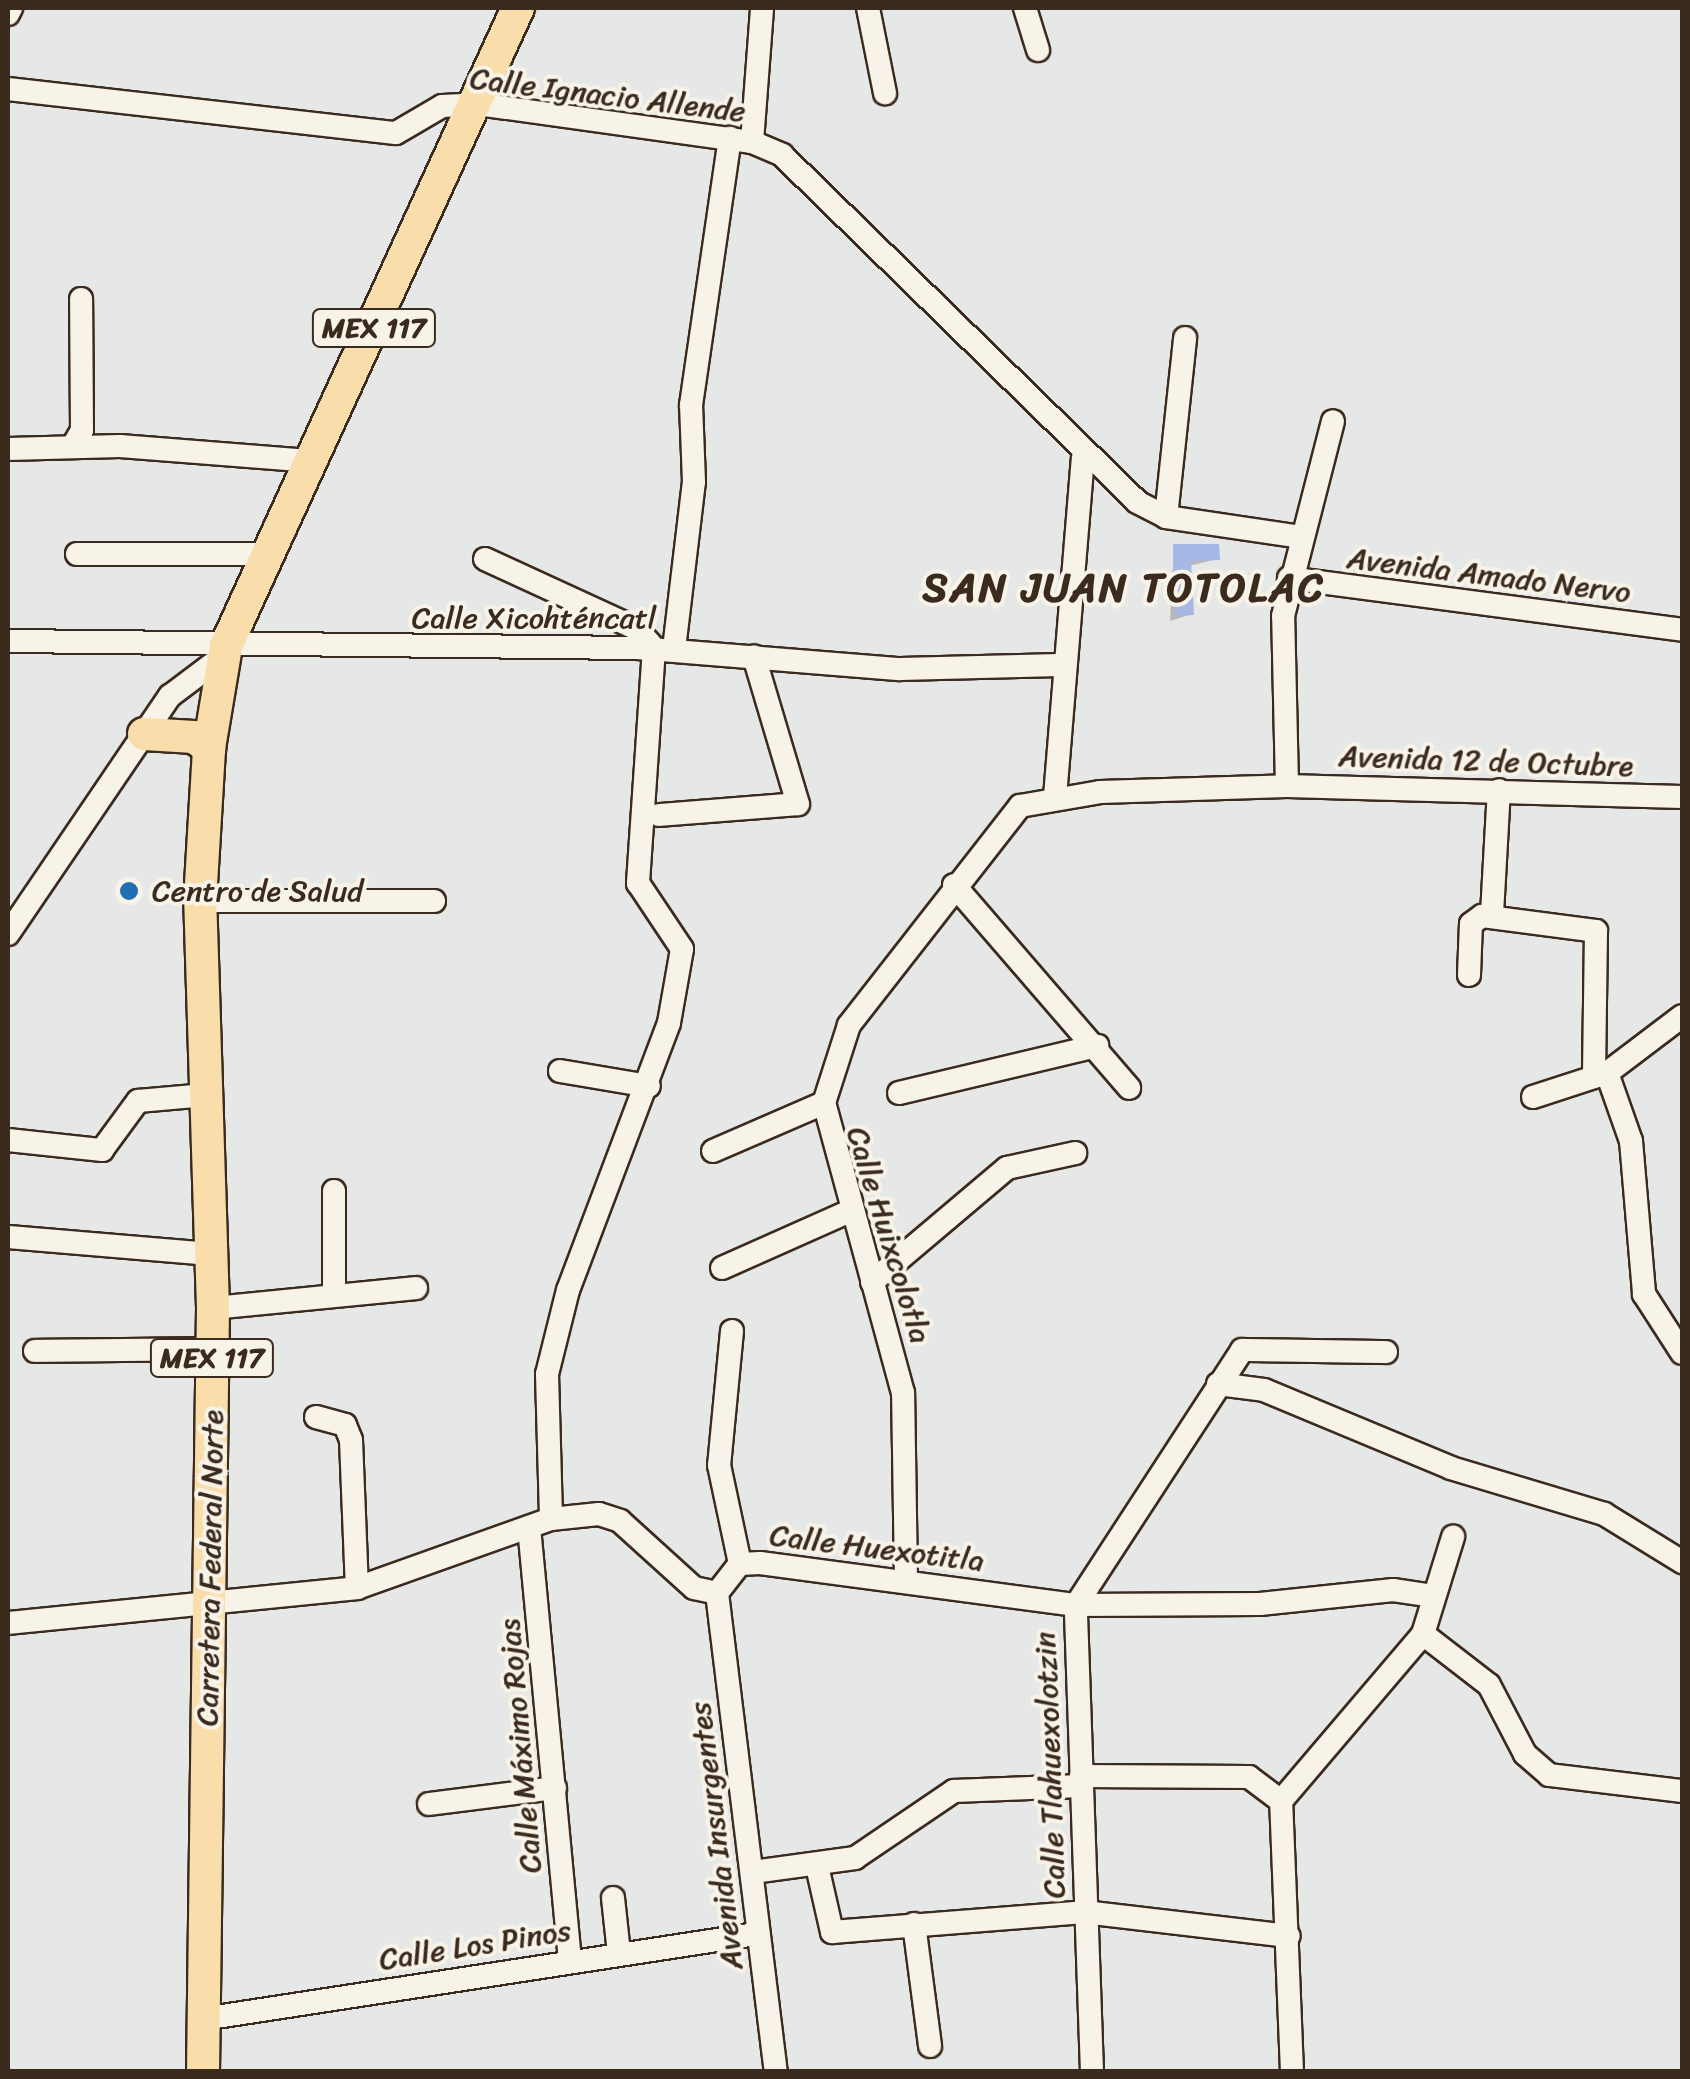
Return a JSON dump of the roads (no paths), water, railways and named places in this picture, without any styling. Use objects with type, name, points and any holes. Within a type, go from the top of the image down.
[{"type":"main road","name":"MEX 117","points":[[225,651],[478,104],[518,8]]},
{"type":"main road","name":"Carretera Federal Norte","points":[[203,2072],[212,1308],[200,901],[209,748],[225,651]]},
{"type":"main road","points":[[144,734],[194,738],[209,748]]},
{"type":"street","name":"Calle Máximo Rojas","points":[[570,1960],[555,1788],[540,1523],[547,1374],[568,1290],[649,1086],[682,949],[638,883],[664,649],[694,482],[691,405],[762,8]]},
{"type":"street","points":[[868,8],[885,93]]},
{"type":"street","points":[[1025,8],[1038,50]]},
{"type":"street","name":"Calle Ignacio Allende","points":[[8,89],[396,133],[442,106],[478,104],[741,140],[782,156],[1083,458],[1166,517]]},
{"type":"street","points":[[74,444],[82,430],[81,299]]},
{"type":"street","points":[[1184,338],[1166,517],[1302,537]]},
{"type":"street","points":[[1288,786],[1289,578],[1333,420]]},
{"type":"street","points":[[8,450],[74,444],[312,461]]},
{"type":"street","points":[[1044,798],[1083,458]]},
{"type":"street","points":[[78,554],[269,554]]},
{"type":"street","points":[[485,559],[627,624],[664,649]]},
{"type":"street","name":"Avenida Amado Nervo","points":[[1289,578],[1682,630]]},
{"type":"street","name":"Calle Xicohténcatl","points":[[8,641],[225,651],[664,649],[900,669],[1060,664]]},
{"type":"street","points":[[8,934],[144,734],[192,674],[225,651]]},
{"type":"street","points":[[659,816],[798,804],[754,656]]},
{"type":"street","name":"Avenida 12 de Octubre","points":[[1044,798],[1288,786],[1682,797]]},
{"type":"street","points":[[1492,914],[1499,790]]},
{"type":"street","name":"Calle Huixcolotla","points":[[906,1579],[903,1393],[824,1103],[843,1036],[954,886],[1044,798]]},
{"type":"street","points":[[954,886],[1098,1046],[1129,1088]]},
{"type":"street","points":[[200,901],[434,902]]},
{"type":"street","points":[[1469,975],[1472,924],[1492,914],[1599,934],[1600,1075],[1631,1142],[1644,1294],[1682,1354]]},
{"type":"street","points":[[1533,1097],[1600,1075],[1682,1016]]},
{"type":"street","points":[[898,1093],[1098,1046]]},
{"type":"street","points":[[560,1071],[649,1086]]},
{"type":"street","points":[[8,1140],[102,1150],[138,1101],[206,1095]]},
{"type":"street","points":[[713,1151],[824,1103]]},
{"type":"street","points":[[872,1282],[1007,1168],[1076,1153]]},
{"type":"street","points":[[334,1191],[334,1290]]},
{"type":"street","points":[[722,1268],[852,1210]]},
{"type":"street","points":[[8,1236],[211,1254]]},
{"type":"street","points":[[212,1308],[334,1290],[416,1288]]},
{"type":"street","points":[[732,1332],[719,1465],[740,1564]]},
{"type":"street","points":[[34,1352],[212,1349]]},
{"type":"street","name":"Calle Tlahuexolotzin","points":[[1092,2072],[1076,1605],[1242,1350],[1386,1352]]},
{"type":"street","points":[[1218,1384],[1264,1390],[1452,1468],[1604,1514],[1682,1562]]},
{"type":"street","points":[[316,1417],[345,1425],[350,1440],[357,1588]]},
{"type":"street","points":[[8,1623],[210,1610],[357,1588],[540,1523],[610,1516],[673,1574],[716,1593]]},
{"type":"street","points":[[1292,2072],[1289,1936],[1280,1801],[1424,1634],[1454,1537]]},
{"type":"street","name":"Calle Huexotitla","points":[[716,1593],[740,1564],[906,1579],[1076,1605],[1260,1604],[1393,1590],[1433,1596]]},
{"type":"street","name":"Avenida Insurgentes","points":[[716,1593],[776,2072]]},
{"type":"street","points":[[1424,1634],[1488,1685],[1526,1754],[1549,1776],[1682,1792]]},
{"type":"street","points":[[753,1872],[817,1866],[871,1850],[954,1791],[1081,1781],[1249,1777],[1280,1801]]},
{"type":"street","points":[[429,1804],[555,1788]]},
{"type":"street","points":[[817,1866],[827,1929],[1084,1912],[1289,1936]]},
{"type":"street","points":[[613,1898],[619,1953]]},
{"type":"street","points":[[914,1924],[930,2046]]},
{"type":"street","name":"Calle Los Pinos","points":[[203,2019],[756,1934]]},
{"type":"place","name":"Centro de Salud","points":[[129,891]]},
{"type":"district","name":"SAN JUAN TOTOLAC","points":[[1124,588]]}]
